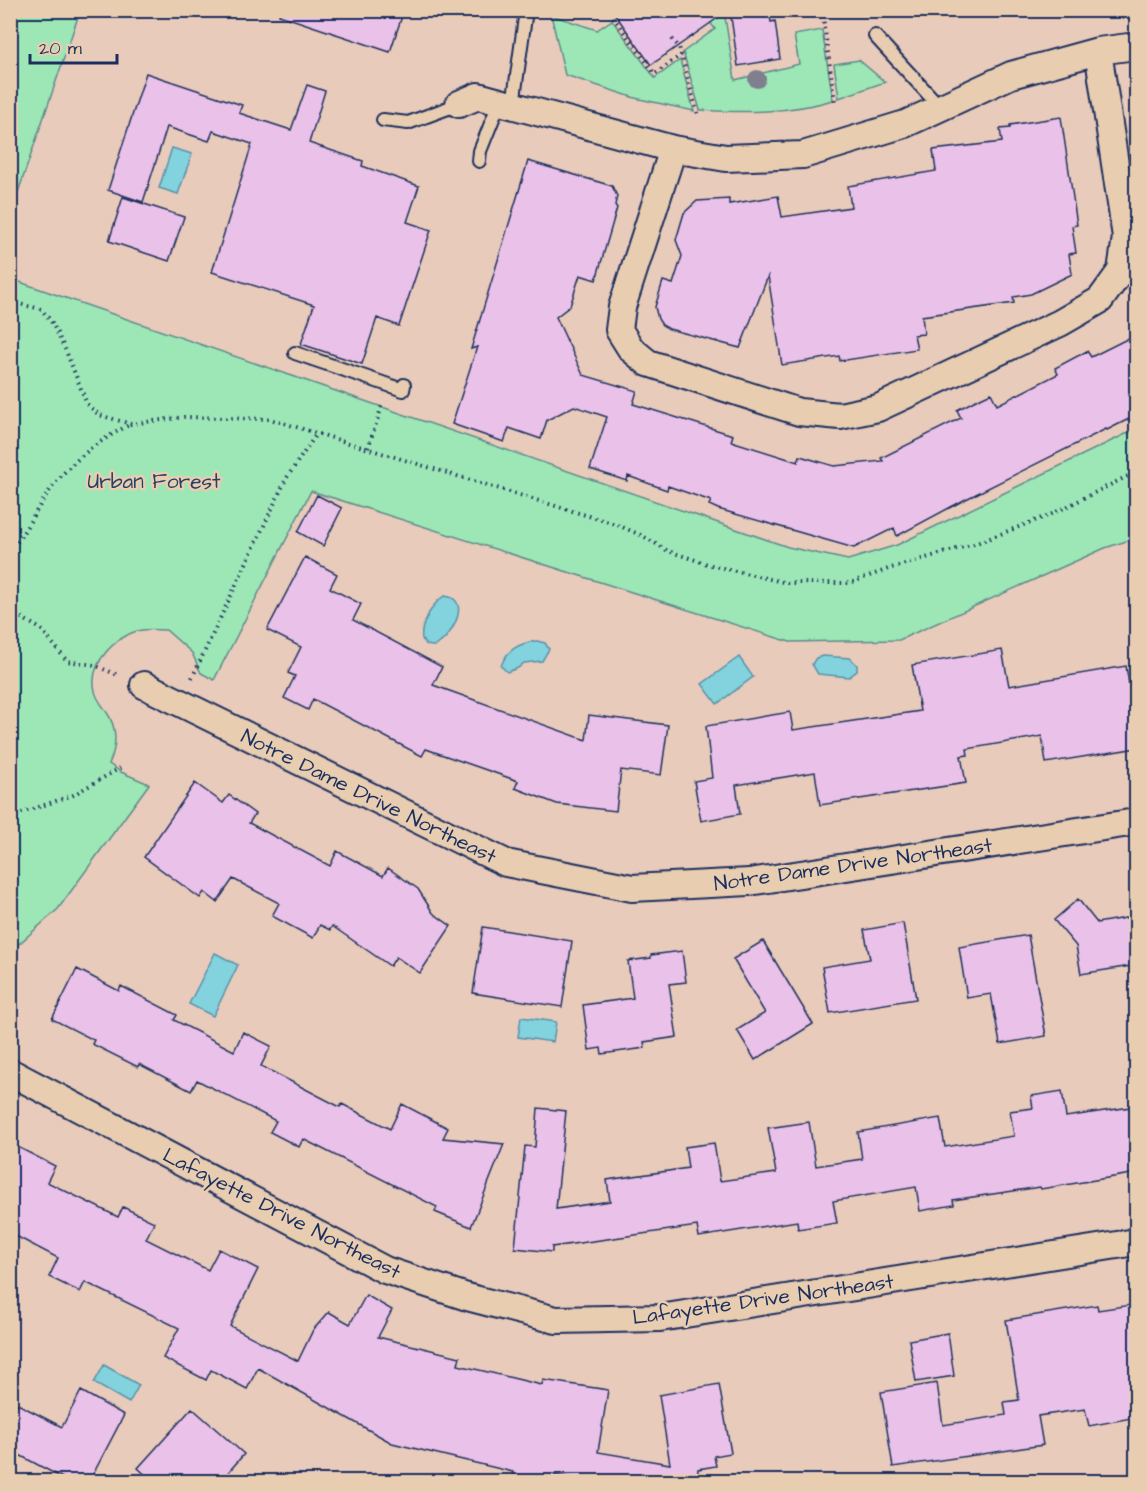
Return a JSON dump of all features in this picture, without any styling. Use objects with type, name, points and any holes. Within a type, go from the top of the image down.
[{"type":"street","points":[[459,104],[478,96],[673,149],[726,158],[802,155],[905,124],[1011,75],[1098,51],[1137,45]]},
{"type":"street","points":[[673,149],[622,307],[619,330],[631,349],[648,363],[799,412],[840,416],[878,408],[1060,323],[1100,300],[1121,271],[1126,237],[1098,51]]},
{"type":"street","name":"Notre Dame Drive Northeast","points":[[144,685],[506,863],[632,888],[749,882],[1137,822]]},
{"type":"street","name":"Lafayette Drive Northeast","points":[[10,1072],[385,1270],[467,1297],[556,1320],[660,1318],[1137,1242]]},
{"type":"lane","points":[[479,161],[480,151],[506,103],[526,10]]},
{"type":"lane","points":[[875,36],[941,108]]},
{"type":"lane","points":[[383,120],[408,123],[459,104]]},
{"type":"lane","points":[[295,353],[403,390],[404,385]]},
{"type":"path","points":[[822,10],[835,102]]},
{"type":"path","points":[[614,17],[655,74],[681,56]]},
{"type":"path","points":[[672,39],[679,47],[698,115]]},
{"type":"path","points":[[10,304],[41,309],[51,321],[66,351],[87,404],[99,415],[131,424]]},
{"type":"path","points":[[368,448],[389,385]]},
{"type":"path","points":[[10,552],[49,491],[75,462],[109,435],[131,424],[184,417],[270,419],[615,524],[643,536],[668,551],[714,566],[788,583],[850,583],[891,568],[974,544],[1050,515],[1137,472]]},
{"type":"path","points":[[180,703],[286,479],[317,433]]},
{"type":"path","points":[[10,614],[15,614],[41,629],[67,661],[94,665],[144,685]]},
{"type":"path","points":[[10,817],[73,795],[120,768]]},
{"type":"green space","points":[[10,11],[80,11],[11,213]]},
{"type":"green space","points":[[702,11],[724,11],[735,80],[799,64],[794,35],[822,30],[833,100],[767,111],[700,110],[683,52],[715,29]]},
{"type":"green space","points":[[551,15],[597,30],[612,20],[655,78],[680,60],[694,111],[635,98],[565,75]]},
{"type":"green space","points":[[859,60],[885,82],[839,98],[834,64]]},
{"type":"green space","name":"Urban Forest","points":[[11,279],[788,547],[848,560],[897,545],[1136,429],[1136,538],[1105,548],[899,640],[790,642],[311,491],[214,680],[201,673],[192,653],[166,630],[145,630],[123,637],[100,660],[94,681],[95,691],[110,717],[115,737],[114,751],[109,764],[149,784],[58,909],[11,951]]},
{"type":"water","points":[[172,148],[192,154],[178,194],[159,188]]},
{"type":"water","points":[[445,596],[454,599],[458,605],[456,622],[439,644],[433,646],[426,644],[422,639],[424,623],[434,606]]},
{"type":"water","points":[[537,641],[545,643],[549,649],[542,661],[524,663],[507,672],[501,666],[507,655],[515,648]]},
{"type":"water","points":[[823,656],[850,658],[857,665],[857,671],[849,677],[818,674],[812,664],[816,658]]},
{"type":"water","points":[[739,657],[753,677],[717,704],[702,684]]},
{"type":"water","points":[[215,953],[238,965],[213,1016],[189,1004]]},
{"type":"water","points":[[521,1017],[556,1022],[553,1042],[518,1037]]},
{"type":"water","points":[[104,1365],[139,1385],[129,1403],[94,1383]]},
{"type":"building","points":[[280,10],[404,10],[390,52],[279,15]]},
{"type":"building","points":[[612,10],[729,10],[651,65]]},
{"type":"building","points":[[730,10],[769,10],[771,22],[775,21],[780,59],[738,66]]},
{"type":"building","points":[[146,73],[242,105],[239,113],[291,130],[307,85],[325,91],[309,143],[363,161],[362,166],[419,186],[407,222],[431,230],[399,326],[377,318],[362,364],[301,344],[314,305],[212,272],[252,144],[213,131],[209,141],[167,127],[143,202],[108,190]]},
{"type":"building","points":[[1061,117],[1077,225],[1072,226],[1076,253],[1069,254],[1072,274],[1031,294],[1013,297],[1014,303],[922,316],[924,334],[914,335],[917,349],[840,361],[839,356],[782,365],[768,276],[740,348],[669,329],[658,319],[655,307],[663,281],[673,284],[682,256],[676,240],[684,213],[697,201],[729,199],[729,204],[778,196],[782,217],[851,207],[848,186],[936,171],[933,150],[1002,142],[1000,129],[1010,128],[1010,125]]},
{"type":"building","points":[[528,161],[612,186],[617,196],[615,205],[617,208],[596,280],[580,275],[570,306],[556,317],[583,375],[637,391],[633,404],[733,435],[731,441],[798,462],[800,456],[834,466],[883,461],[881,458],[961,418],[957,410],[974,401],[991,393],[997,405],[1058,374],[1055,368],[1087,351],[1091,357],[1137,334],[1137,415],[964,500],[897,536],[894,528],[854,548],[718,509],[709,505],[711,501],[668,486],[667,490],[628,476],[627,481],[590,469],[607,417],[574,406],[547,420],[541,439],[509,428],[504,442],[452,424],[477,347],[471,349]]},
{"type":"building","points":[[123,197],[184,217],[169,261],[109,241]]},
{"type":"building","points":[[317,495],[342,508],[323,546],[298,532]]},
{"type":"building","points":[[305,557],[337,574],[330,588],[361,604],[353,620],[442,667],[433,685],[586,740],[589,715],[668,725],[661,775],[621,770],[616,811],[557,804],[515,788],[518,781],[426,749],[422,756],[313,699],[308,710],[284,698],[295,676],[288,673],[301,647],[267,630]]},
{"type":"building","points":[[1002,650],[1009,686],[1126,666],[1137,732],[1137,748],[1046,763],[1042,736],[967,749],[968,755],[961,756],[966,783],[820,805],[815,772],[736,785],[740,814],[701,821],[694,781],[712,778],[706,726],[790,712],[793,730],[920,711],[912,665]]},
{"type":"building","points":[[195,783],[223,803],[229,795],[255,814],[249,823],[330,866],[337,851],[383,876],[388,868],[418,889],[433,913],[451,926],[420,973],[396,957],[390,966],[332,926],[330,930],[320,925],[313,938],[272,916],[279,903],[233,879],[217,902],[204,892],[200,898],[144,857]]},
{"type":"building","points":[[1078,899],[1097,923],[1137,916],[1137,965],[1081,974],[1076,946],[1054,920]]},
{"type":"building","points":[[903,923],[916,999],[830,1013],[822,967],[870,959],[864,930]]},
{"type":"building","points":[[483,927],[572,941],[562,1007],[473,993]]},
{"type":"building","points":[[1028,935],[1046,1036],[1000,1044],[991,994],[967,998],[959,947]]},
{"type":"building","points":[[763,941],[813,1024],[755,1060],[737,1030],[765,1013],[733,959]]},
{"type":"building","points":[[682,951],[686,982],[669,984],[677,1037],[644,1042],[645,1048],[602,1054],[601,1048],[589,1050],[583,1005],[633,998],[628,961]]},
{"type":"building","points":[[77,969],[119,991],[121,986],[177,1015],[174,1020],[234,1051],[243,1032],[271,1046],[261,1066],[340,1107],[342,1104],[390,1129],[402,1104],[448,1128],[443,1138],[504,1144],[471,1227],[435,1212],[437,1207],[303,1139],[299,1147],[270,1132],[276,1121],[197,1080],[191,1091],[139,1064],[138,1067],[92,1044],[94,1040],[52,1019]]},
{"type":"building","points":[[1062,1091],[1066,1117],[1137,1106],[1137,1173],[1041,1189],[1040,1187],[953,1200],[954,1205],[920,1211],[916,1187],[833,1201],[837,1223],[798,1229],[797,1221],[699,1237],[697,1226],[552,1247],[552,1252],[515,1248],[525,1146],[535,1147],[538,1108],[566,1111],[556,1209],[610,1201],[607,1180],[688,1168],[685,1147],[714,1143],[720,1181],[776,1173],[768,1128],[809,1122],[816,1166],[862,1159],[858,1132],[940,1118],[945,1147],[1014,1136],[1010,1111],[1033,1108],[1031,1096]]},
{"type":"building","points":[[10,1143],[55,1166],[47,1182],[118,1217],[123,1207],[154,1222],[146,1239],[208,1270],[219,1249],[258,1269],[230,1326],[298,1361],[313,1330],[329,1312],[350,1324],[366,1295],[392,1310],[378,1337],[460,1357],[458,1365],[542,1385],[543,1380],[608,1390],[598,1452],[670,1464],[659,1395],[719,1384],[731,1453],[714,1456],[716,1466],[698,1469],[697,1482],[598,1482],[555,1475],[554,1482],[529,1482],[529,1478],[512,1475],[513,1472],[392,1443],[258,1368],[247,1389],[211,1370],[206,1380],[163,1358],[179,1328],[85,1282],[80,1292],[49,1277],[58,1258],[10,1233]]},
{"type":"building","points":[[1137,1304],[1137,1417],[1089,1426],[1085,1409],[1038,1416],[1043,1445],[893,1467],[881,1392],[937,1383],[943,1425],[1006,1415],[1004,1402],[1019,1400],[1006,1320],[1097,1305],[1098,1310]]},
{"type":"building","points":[[948,1333],[954,1376],[916,1382],[909,1340]]},
{"type":"building","points":[[81,1391],[124,1415],[89,1482],[70,1482],[10,1450],[10,1400],[62,1427]]},
{"type":"building","points":[[192,1408],[244,1454],[220,1482],[153,1482],[138,1468]]}]
